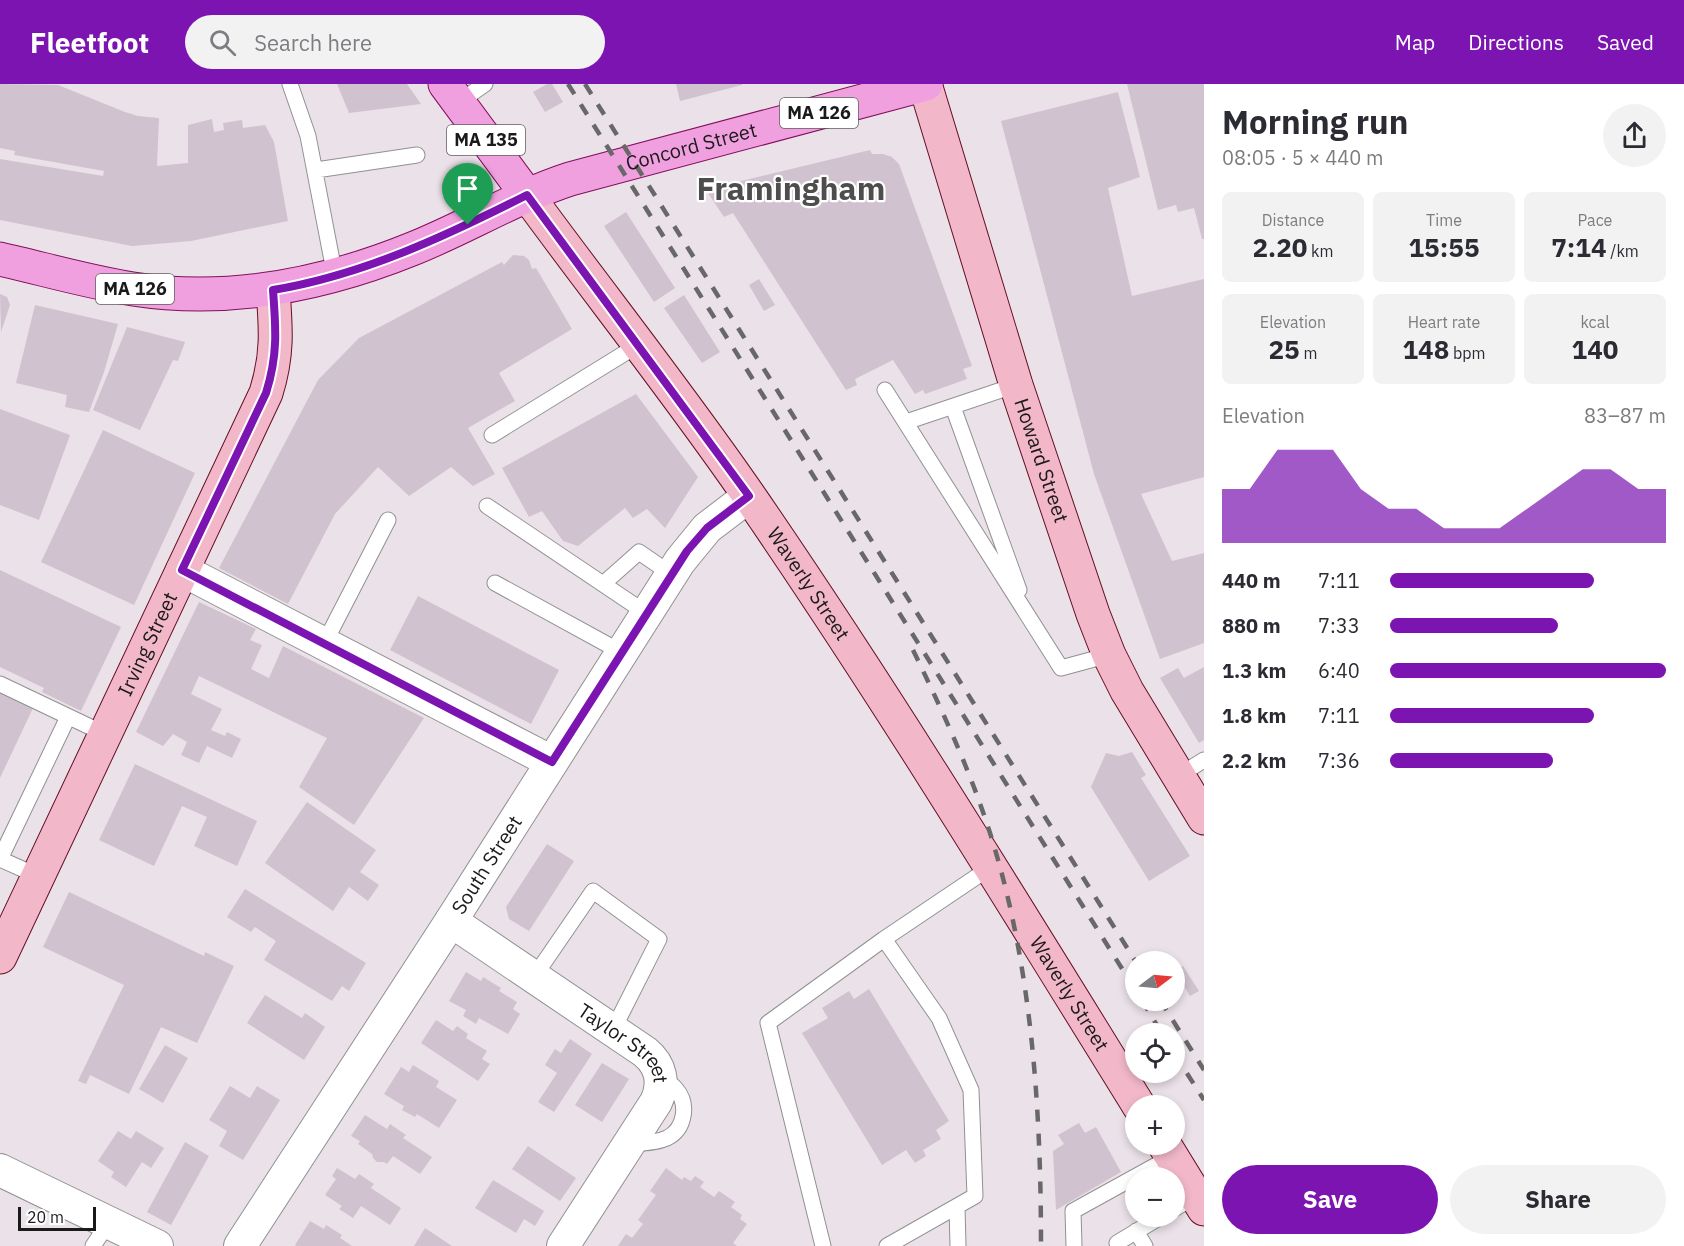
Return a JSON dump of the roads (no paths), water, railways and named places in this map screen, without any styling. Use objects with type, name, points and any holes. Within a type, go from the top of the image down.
[{"type":"main road","name":"Concord Street","points":[[527,195],[580,176],[925,84]]},
{"type":"main road","name":"Waverly Street","points":[[463,90],[527,195]]},
{"type":"main road","name":"MA 126","points":[[0,259],[142,290],[220,294],[273,290],[335,276],[434,240],[527,195]]},
{"type":"street","name":"Howard Street","points":[[925,84],[1016,385],[1093,614],[1109,655],[1127,691],[1191,768],[1204,818]]},
{"type":"street","name":"Waverly Street","points":[[527,195],[749,496],[861,662],[1132,1095]]},
{"type":"street","name":"Irving Street","points":[[0,957],[268,387],[276,349],[273,290]]},
{"type":"street","name":"South Street","points":[[240,1246],[451,921],[671,574],[707,528],[749,496]]},
{"type":"street","points":[[182,570],[552,762]]},
{"type":"street","name":"Taylor Street","points":[[451,921],[651,1057],[661,1077],[661,1090],[656,1102],[563,1246]]},
{"type":"street","points":[[1169,1155],[1192,1205]]},
{"type":"street","points":[[0,1170],[101,1234],[157,1246]]},
{"type":"lane","points":[[290,84],[306,126],[335,276]]},
{"type":"lane","points":[[316,170],[417,155]]},
{"type":"lane","points":[[492,435],[638,345]]},
{"type":"lane","points":[[906,422],[1016,385]]},
{"type":"lane","points":[[885,390],[1061,668],[1109,655]]},
{"type":"lane","points":[[953,407],[1029,618]]},
{"type":"lane","points":[[487,506],[646,613]]},
{"type":"lane","points":[[324,644],[388,520]]},
{"type":"lane","points":[[603,584],[639,552],[671,574]]},
{"type":"lane","points":[[495,583],[621,652]]},
{"type":"lane","points":[[0,684],[105,734]]},
{"type":"lane","points":[[38,876],[0,859],[68,717]]},
{"type":"lane","points":[[824,1246],[768,1023],[884,939],[990,867]]},
{"type":"lane","points":[[534,977],[593,891],[659,939],[613,1030]]},
{"type":"lane","points":[[884,939],[939,1018],[971,1090],[975,1196],[887,1246]]},
{"type":"lane","points":[[1074,1246],[1072,1211],[1161,1155]]},
{"type":"lane","points":[[957,1208],[958,1246]]},
{"type":"lane","points":[[1117,1243],[1143,1227]]},
{"type":"lane","points":[[1136,1231],[1145,1246]]},
{"type":"railway","points":[[568,84],[1125,973]]},
{"type":"railway","points":[[585,84],[1129,951]]},
{"type":"railway","points":[[913,650],[974,786],[990,833],[1016,934],[1025,986],[1036,1090],[1041,1246]]},
{"type":"railway","points":[[1148,1011],[1156,1023]]},
{"type":"railway","points":[[1167,1011],[1204,1070]]},
{"type":"railway","points":[[1185,1070],[1204,1100]]},
{"type":"district","name":"Framingham","points":[[791,189]]}]
